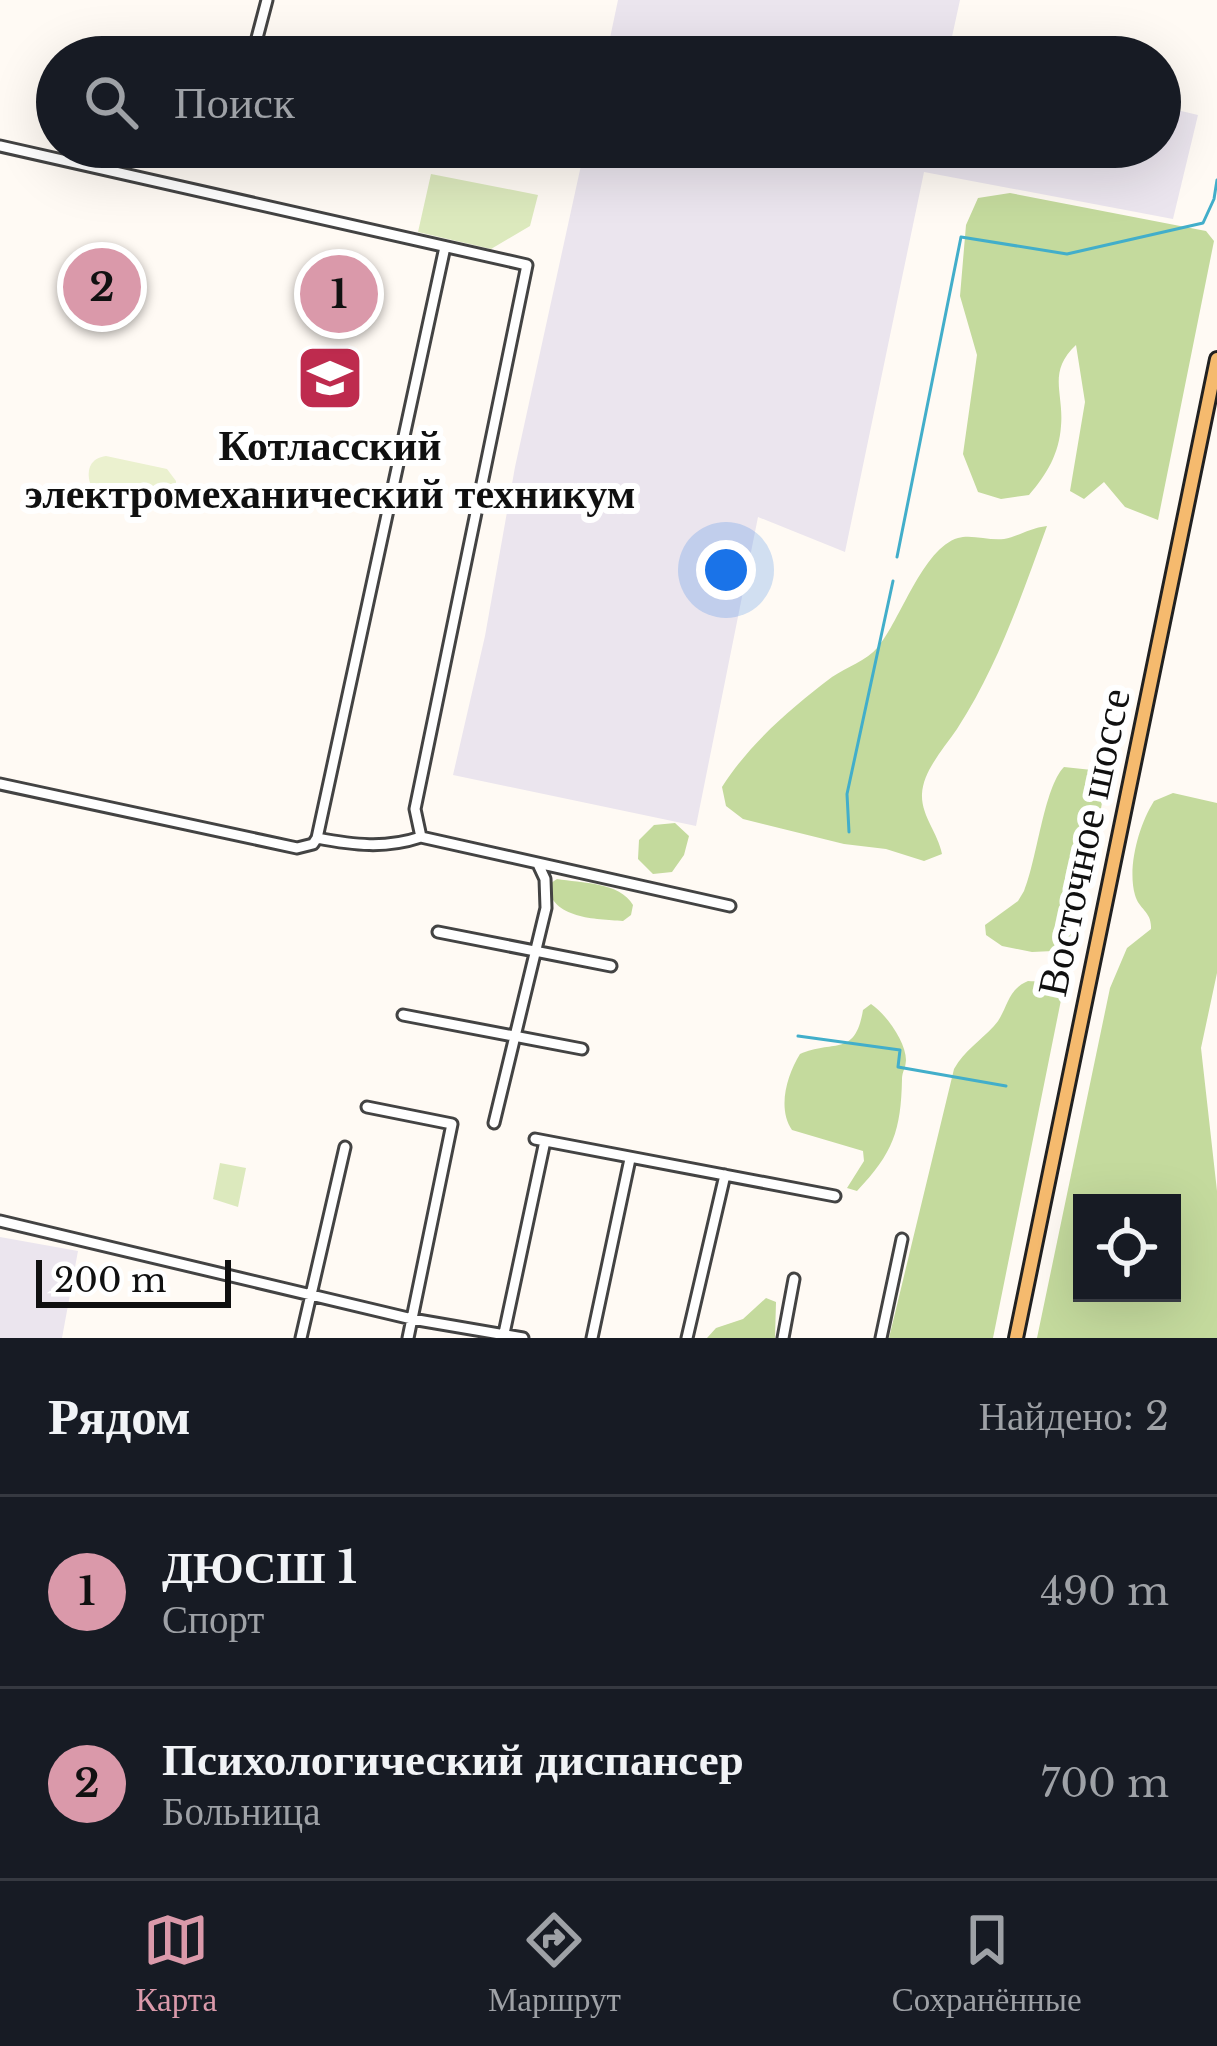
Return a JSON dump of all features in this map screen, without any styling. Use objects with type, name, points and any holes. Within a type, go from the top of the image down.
[{"type":"main road","name":"Восточное шоссе","points":[[1016,1338],[1217,359]]},
{"type":"street","points":[[258,36],[267,0]]},
{"type":"street","points":[[0,146],[36,154]]},
{"type":"street","points":[[97,168],[527,265],[415,809],[421,837]]},
{"type":"street","points":[[0,784],[297,848],[313,844],[445,247]]},
{"type":"street","points":[[317,838],[357,846],[399,844],[421,837],[730,906]]},
{"type":"street","points":[[494,1124],[547,893],[538,864]]},
{"type":"street","points":[[438,932],[611,967]]},
{"type":"street","points":[[403,1015],[582,1049]]},
{"type":"street","points":[[367,1107],[452,1124],[408,1338]]},
{"type":"street","points":[[503,1336],[540,1140],[835,1196]]},
{"type":"street","points":[[301,1338],[345,1147]]},
{"type":"street","points":[[592,1338],[629,1159]]},
{"type":"street","points":[[687,1338],[725,1175]]},
{"type":"street","points":[[0,1221],[412,1318],[523,1338]]},
{"type":"street","points":[[881,1338],[902,1239]]},
{"type":"street","points":[[783,1338],[794,1280]]},
{"type":"shaded area","points":[[618,0],[960,0],[952,36],[610,36]]},
{"type":"shaded area","points":[[1181,111],[1198,115],[1173,219],[924,172],[845,552],[758,517],[696,826],[453,775],[485,636],[515,467],[580,168],[1181,168]]},
{"type":"shaded area","points":[[0,1237],[78,1251],[62,1338],[0,1338]]},
{"type":"green space","points":[[431,174],[538,195],[530,226],[491,249],[418,232]]},
{"type":"green space","points":[[1010,193],[1206,231],[1214,241],[1158,520],[1125,507],[1104,482],[1084,499],[1070,491],[1085,402],[1076,345],[1059,374],[1060,436],[1041,479],[1029,495],[1001,499],[978,492],[963,454],[977,355],[960,296],[966,225],[978,198]]},
{"type":"green space","points":[[106,456],[167,469],[176,481],[175,494],[159,504],[102,493],[90,483],[89,473],[93,462]]},
{"type":"green space","points":[[1047,526],[997,656],[923,785],[924,810],[942,854],[924,861],[886,849],[844,844],[743,819],[726,806],[722,787],[745,756],[801,702],[878,647],[923,570],[945,544],[963,537],[1004,539]]},
{"type":"green space","points":[[1064,767],[1092,770],[1105,785],[1084,908],[1070,940],[1053,951],[1002,946],[986,935],[985,925],[1024,891],[1051,790]]},
{"type":"green space","points":[[1173,793],[1217,803],[1217,973],[1201,1048],[1217,1191],[1217,1338],[1037,1338],[1110,988],[1127,948],[1151,929],[1135,895],[1132,872],[1154,801]]},
{"type":"green space","points":[[675,823],[689,836],[684,855],[672,872],[653,874],[638,859],[639,840],[654,825]]},
{"type":"green space","points":[[557,879],[619,892],[633,905],[631,915],[623,921],[566,911],[551,896],[548,885]]},
{"type":"green space","points":[[1028,981],[1053,986],[1061,1000],[993,1338],[889,1338],[954,1069],[999,1020],[1015,990]]},
{"type":"green space","points":[[871,1004],[894,1029],[906,1060],[893,1140],[857,1191],[847,1188],[864,1161],[863,1151],[792,1130],[785,1102],[800,1054],[849,1041],[863,1010]]},
{"type":"green space","points":[[220,1163],[246,1168],[238,1207],[213,1199]]},
{"type":"green space","points":[[766,1298],[776,1302],[775,1338],[707,1338],[716,1328],[743,1319]]},
{"type":"waterway","points":[[897,557],[961,237],[1067,254],[1203,223],[1217,180]]},
{"type":"waterway","points":[[849,832],[847,794],[893,581]]},
{"type":"waterway","points":[[798,1036],[900,1050],[898,1067],[1006,1086]]},
{"type":"place","name":"Психологический диспансер","points":[[102,287]]},
{"type":"place","name":"ДЮСШ 1","points":[[339,294]]},
{"type":"place","name":"Котласский электромеханический техникум","points":[[330,378]]}]
